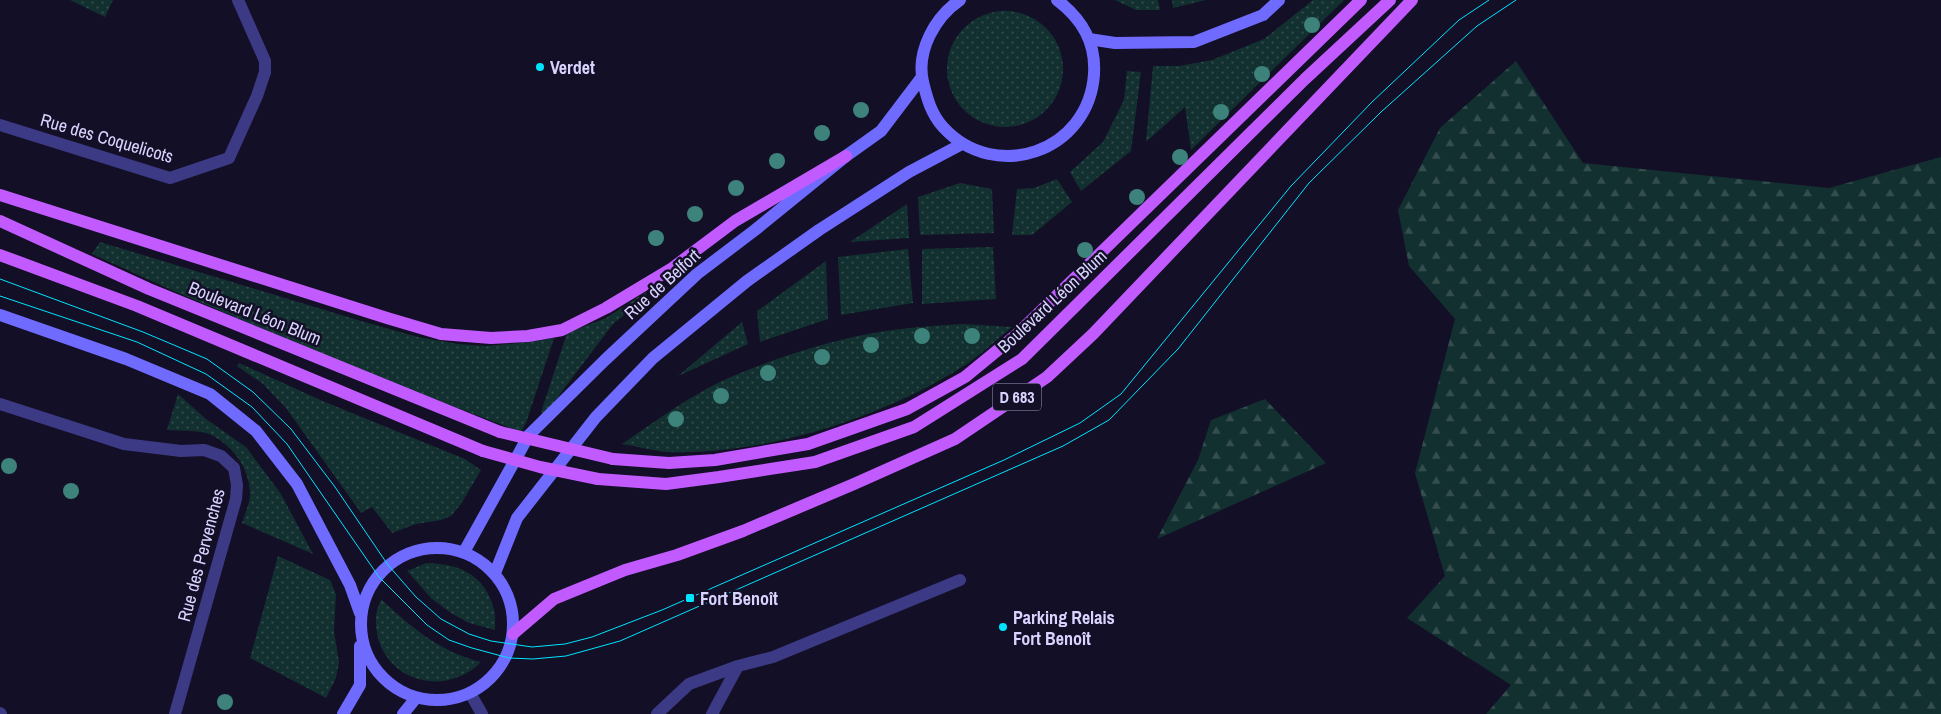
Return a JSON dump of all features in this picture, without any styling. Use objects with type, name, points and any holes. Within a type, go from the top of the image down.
[{"type":"main road","points":[[960,0],[949,8],[933,28],[924,52],[922,77],[928,103],[942,126],[962,144],[985,154],[1009,157],[1029,154],[1048,147],[1069,133],[1084,112],[1093,89],[1095,64],[1089,39],[1072,6],[1057,0]]},
{"type":"main road","points":[[1089,39],[1116,43],[1194,42],[1263,15],[1279,0]]},
{"type":"main road","name":"Boulevard Léon Blum","points":[[0,221],[149,289],[500,432],[613,459],[669,463],[715,460],[808,444],[908,409],[965,377],[1015,336],[1361,0]]},
{"type":"main road","name":"Boulevard Léon Blum","points":[[0,256],[138,306],[483,451],[540,467],[598,479],[666,484],[719,478],[815,462],[914,427],[1022,359],[1305,79],[1390,0]]},
{"type":"main road","name":"D 683","points":[[513,634],[554,599],[625,570],[677,555],[743,531],[955,439],[1046,378],[1093,334],[1412,0]]},
{"type":"main road","name":"Rue de Belfort","points":[[464,552],[528,435],[697,274],[755,230],[846,156],[880,132],[922,77]]},
{"type":"main road","points":[[495,573],[517,518],[596,417],[653,358],[747,281],[818,230],[909,172],[962,144]]},
{"type":"main road","points":[[0,195],[441,334],[491,338],[528,336],[562,330],[606,308],[671,269],[736,220],[846,156]]},
{"type":"main road","points":[[0,315],[126,359],[210,394],[218,400],[256,432],[297,484],[350,585],[360,613]]},
{"type":"main road","points":[[343,714],[360,684],[360,634],[360,613],[366,593],[388,565],[401,556],[422,548],[443,547],[464,552],[481,561],[495,573],[507,592],[513,614],[513,634],[509,658],[494,675],[470,693],[455,698],[436,700],[416,698],[396,689],[378,674],[366,656],[360,634]]},
{"type":"main road","points":[[403,714],[416,698]]},
{"type":"street","name":"Rue des Coquelicots","points":[[0,125],[170,178],[229,158],[266,72],[265,61],[238,0]]},
{"type":"street","name":"Rue des Pervenches","points":[[0,404],[124,444],[181,451],[204,450],[221,456],[234,468],[238,485],[236,499],[176,714]]},
{"type":"street","points":[[657,714],[689,684],[738,666],[773,656],[960,580]]},
{"type":"street","points":[[712,714],[738,666]]},
{"type":"street","points":[[470,693],[482,714]]},
{"type":"green space","points":[[70,0],[113,0],[105,17]]},
{"type":"green space","points":[[1115,0],[1158,0],[1160,10],[1136,10]]},
{"type":"green space","points":[[1172,0],[1206,0],[1173,8]]},
{"type":"green space","points":[[1313,0],[1344,0],[1191,150],[1185,107],[1146,142],[1153,66],[1179,66],[1212,60],[1264,39]]},
{"type":"green space","points":[[1005,11],[1027,15],[1037,20],[1046,28],[1054,37],[1059,47],[1063,69],[1059,91],[1054,101],[1046,110],[1037,118],[1027,123],[1005,127],[983,123],[973,118],[964,110],[956,101],[951,91],[947,69],[951,47],[956,37],[964,28],[973,20],[983,15]]},
{"type":"green space","points":[[1516,61],[1583,163],[1829,188],[1941,157],[1941,714],[1486,714],[1511,685],[1407,618],[1445,576],[1415,473],[1455,319],[1409,266],[1398,210],[1440,128]]},
{"type":"green space","points":[[1127,71],[1141,72],[1131,151],[1081,191],[1070,172],[1103,142],[1124,100]]},
{"type":"green space","points":[[1057,179],[1072,202],[1032,235],[1012,235],[1017,189],[1034,188]]},
{"type":"green space","points":[[960,183],[992,189],[994,233],[920,235],[918,197]]},
{"type":"green space","points":[[907,204],[909,238],[850,242]]},
{"type":"green space","points":[[100,242],[418,337],[458,344],[486,346],[554,338],[526,423],[521,432],[381,379],[176,292],[92,254]]},
{"type":"green space","points":[[993,247],[996,299],[922,304],[922,249]]},
{"type":"green space","points":[[908,249],[913,303],[841,315],[838,257]]},
{"type":"green space","points":[[826,261],[828,319],[760,342],[757,311]]},
{"type":"green space","points":[[646,292],[647,297],[613,324],[545,414],[541,412],[567,333],[606,318]]},
{"type":"green space","points":[[742,322],[748,344],[678,376]]},
{"type":"green space","points":[[963,324],[1012,327],[982,353],[962,367],[896,402],[859,417],[820,430],[742,448],[704,452],[667,452],[622,444],[704,390],[733,376],[782,357],[816,346],[868,334],[927,326]]},
{"type":"green space","points":[[239,363],[325,402],[465,459],[481,470],[461,504],[451,516],[441,520],[416,524],[392,533],[372,507],[361,513],[286,408],[263,384],[237,366]]},
{"type":"green space","points":[[178,394],[206,419],[246,447],[281,494],[313,554],[242,523],[250,496],[249,486],[243,467],[232,450],[215,437],[206,433],[167,430]]},
{"type":"green space","points":[[1265,399],[1326,463],[1157,539],[1198,460],[1211,420]]},
{"type":"green space","points":[[278,556],[330,580],[336,594],[334,631],[339,662],[336,678],[326,698],[250,658]]},
{"type":"green space","points":[[426,563],[459,568],[476,578],[489,595],[495,615],[495,630],[469,623],[432,599],[407,571]]},
{"type":"green space","points":[[381,599],[415,629],[439,645],[466,658],[481,662],[465,674],[447,680],[429,681],[412,677],[397,668],[386,655],[378,638],[376,615]]},
{"type":"tram line","points":[[0,279],[143,332],[207,359],[253,392],[291,429],[335,487],[388,565],[416,597],[441,619],[469,634],[491,641],[532,647],[565,644],[592,637],[662,610],[1004,460],[1080,423],[1121,394],[1291,186],[1372,102],[1459,20],[1489,0]]},
{"type":"tram line","points":[[0,296],[137,342],[206,374],[252,407],[287,444],[379,577],[427,625],[449,640],[509,658],[533,659],[566,656],[620,641],[1063,446],[1109,420],[1178,349],[1309,183],[1381,112],[1477,26],[1516,0]]},
{"type":"place","name":"Verdet","points":[[540,67]]},
{"type":"place","name":"Fort Benoît","points":[[690,598]]},
{"type":"place","name":"Parking Relais Fort Benoît","points":[[1003,627]]}]
